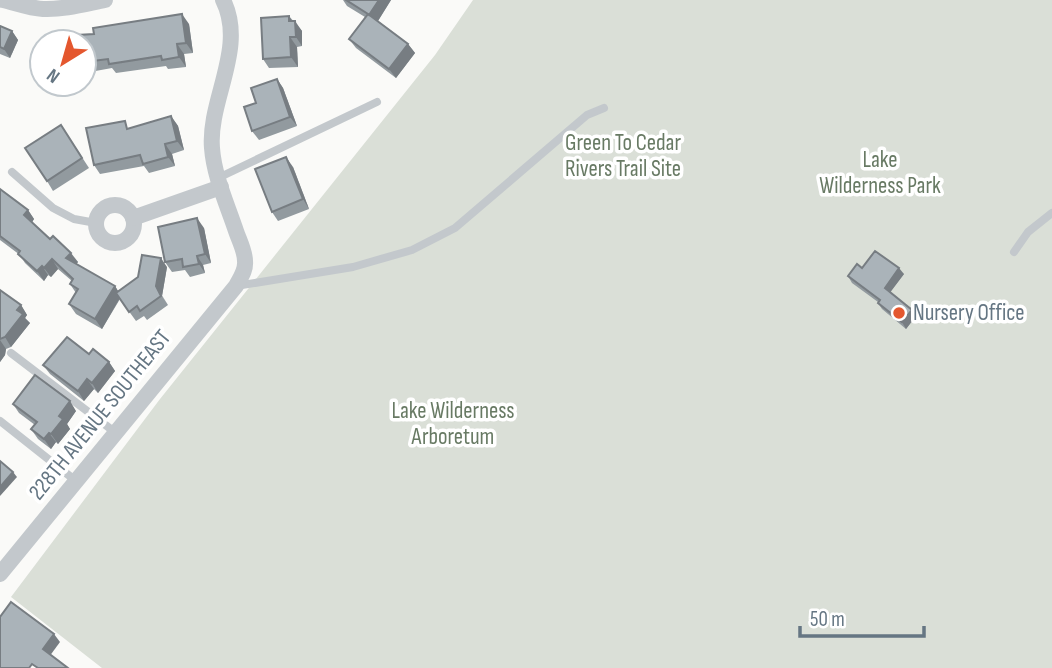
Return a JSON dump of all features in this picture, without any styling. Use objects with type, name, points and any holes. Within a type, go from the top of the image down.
[{"type":"street","points":[[3,0],[45,9],[105,0]]},
{"type":"street","points":[[223,0],[228,10],[230,55],[211,144],[213,162],[246,262],[245,271],[236,286]]},
{"type":"street","points":[[133,218],[219,182]]},
{"type":"street","points":[[109,206],[123,207],[133,218],[132,232],[122,242],[107,241],[97,230],[98,216],[109,206]]},
{"type":"street","name":"228TH AVENUE SOUTHEAST","points":[[0,574],[236,286]]},
{"type":"lane","points":[[219,182],[377,102]]},
{"type":"lane","points":[[236,286],[353,267],[412,250],[455,228],[587,115],[604,108]]},
{"type":"lane","points":[[12,172],[53,208],[74,219],[96,223]]},
{"type":"lane","points":[[1014,252],[1028,232],[1052,213]]},
{"type":"lane","points":[[12,353],[116,433]]},
{"type":"lane","points":[[0,421],[76,481]]},
{"type":"green space","name":"Lake Wilderness Arboretum","points":[[473,0],[1052,0],[1052,668],[102,668],[11,597],[160,399],[435,55]]},
{"type":"building","points":[[346,0],[379,0],[369,15],[408,44],[389,69],[349,39],[368,14]]},
{"type":"building","points":[[182,14],[186,43],[177,44],[179,57],[162,60],[161,56],[109,64],[108,59],[98,60],[98,28],[93,28]]},
{"type":"building","points":[[289,16],[289,21],[295,21],[296,37],[290,37],[291,57],[263,59],[261,18]]},
{"type":"building","points":[[0,26],[12,31],[4,49],[0,47]]},
{"type":"building","points":[[277,79],[290,117],[252,131],[244,107],[256,103],[251,88]]},
{"type":"building","points":[[171,116],[177,141],[165,144],[168,157],[143,164],[140,155],[94,165],[86,128],[125,121],[127,129]]},
{"type":"building","points":[[61,125],[82,158],[47,181],[25,148]]},
{"type":"building","points":[[286,157],[303,199],[272,212],[255,169]]},
{"type":"building","points":[[0,189],[28,210],[24,215],[50,239],[53,236],[71,253],[66,258],[115,286],[95,319],[69,304],[78,289],[70,284],[73,279],[52,259],[37,271],[18,254],[20,251],[0,236]]},
{"type":"building","points":[[197,218],[205,254],[197,256],[199,264],[183,267],[182,259],[165,262],[158,227]]},
{"type":"building","points":[[875,251],[899,268],[885,288],[912,310],[902,322],[878,303],[880,300],[848,276],[857,264],[862,268]]},
{"type":"building","points":[[142,255],[161,258],[156,286],[161,296],[140,311],[137,306],[129,312],[116,293],[138,277]]},
{"type":"building","points":[[0,290],[21,305],[17,310],[23,314],[5,337],[0,339]]},
{"type":"building","points":[[67,337],[89,354],[93,349],[109,362],[92,383],[87,379],[78,391],[43,365]]},
{"type":"building","points":[[35,375],[70,401],[59,416],[63,419],[44,439],[31,429],[37,422],[13,404]]},
{"type":"building","points":[[0,461],[13,472],[0,487]]},
{"type":"building","points":[[11,602],[54,634],[43,649],[68,668],[38,668],[32,664],[29,668],[0,668],[0,617]]},
{"type":"place","name":"Nursery Office","points":[[899,313]]},
{"type":"park label","name":"Green To Cedar Rivers Trail Site","points":[[623,156]]},
{"type":"park label","name":"Lake Wilderness Park","points":[[880,173]]}]
